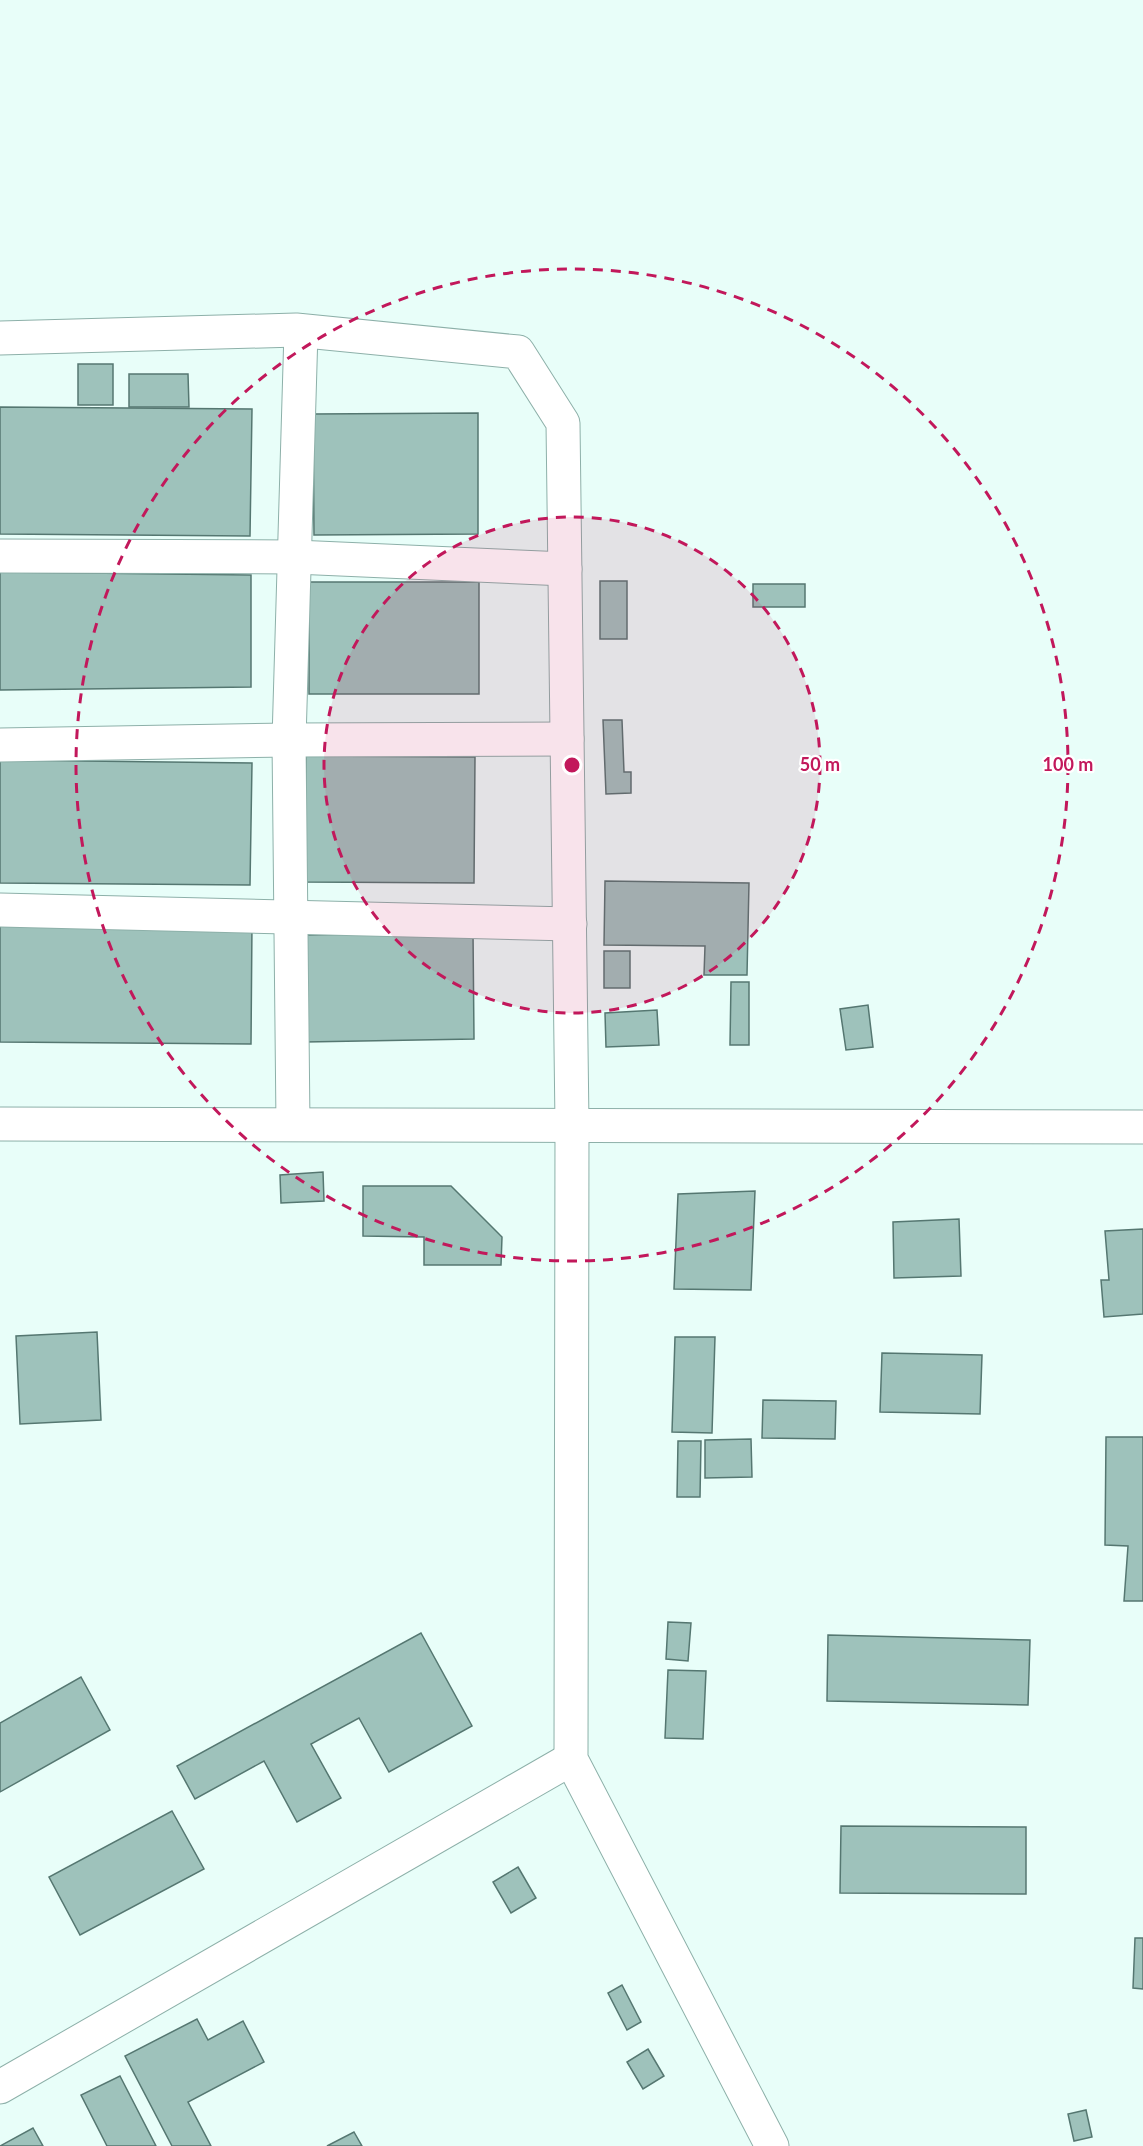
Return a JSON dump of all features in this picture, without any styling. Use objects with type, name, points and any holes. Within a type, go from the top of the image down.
[{"type":"street","points":[[293,1124],[289,740],[301,331]]},
{"type":"street","points":[[0,338],[301,331],[518,352],[563,423],[572,1125],[572,1759],[772,2146]]},
{"type":"street","points":[[0,556],[295,556],[565,569]]},
{"type":"street","points":[[0,745],[289,740],[567,739]]},
{"type":"street","points":[[0,910],[570,924]]},
{"type":"street","points":[[0,1124],[1143,1127]]},
{"type":"street","points":[[0,2086],[572,1759]]},
{"type":"building","points":[[78,364],[113,364],[113,405],[78,405]]},
{"type":"building","points":[[129,374],[188,374],[189,407],[129,407]]},
{"type":"building","points":[[0,407],[252,409],[250,536],[0,534]]},
{"type":"building","points":[[478,413],[478,534],[314,535],[313,414]]},
{"type":"building","points":[[0,572],[251,575],[251,687],[0,690]]},
{"type":"building","points":[[600,581],[627,581],[627,639],[600,639]]},
{"type":"building","points":[[309,582],[479,582],[479,694],[309,694]]},
{"type":"building","points":[[753,584],[805,584],[805,607],[753,607]]},
{"type":"building","points":[[603,720],[622,720],[624,772],[631,772],[631,793],[606,794]]},
{"type":"building","points":[[306,756],[475,757],[474,883],[305,882]]},
{"type":"building","points":[[0,760],[252,763],[250,885],[0,883]]},
{"type":"building","points":[[605,881],[749,883],[747,975],[704,975],[705,946],[604,945]]},
{"type":"building","points":[[0,921],[252,923],[251,1044],[0,1042]]},
{"type":"building","points":[[473,932],[474,1039],[305,1042],[303,935]]},
{"type":"building","points":[[604,951],[630,951],[630,988],[604,988]]},
{"type":"building","points":[[731,982],[749,982],[749,1045],[730,1045]]},
{"type":"building","points":[[868,1005],[873,1047],[846,1050],[840,1009]]},
{"type":"building","points":[[657,1010],[659,1045],[606,1047],[605,1013]]},
{"type":"building","points":[[323,1172],[324,1201],[281,1203],[280,1175]]},
{"type":"building","points":[[363,1186],[451,1186],[502,1237],[501,1265],[424,1265],[424,1237],[363,1236]]},
{"type":"building","points":[[755,1191],[751,1290],[674,1289],[678,1194]]},
{"type":"building","points":[[959,1219],[961,1276],[894,1278],[893,1222]]},
{"type":"building","points":[[1143,1229],[1143,1314],[1104,1317],[1101,1280],[1109,1280],[1105,1231]]},
{"type":"building","points":[[97,1332],[101,1420],[20,1424],[16,1336]]},
{"type":"building","points":[[675,1337],[715,1337],[712,1433],[672,1432]]},
{"type":"building","points":[[882,1353],[982,1355],[980,1414],[880,1412]]},
{"type":"building","points":[[763,1400],[836,1401],[835,1439],[762,1438]]},
{"type":"building","points":[[1106,1437],[1143,1437],[1143,1601],[1124,1601],[1128,1546],[1105,1545]]},
{"type":"building","points":[[751,1439],[752,1477],[705,1478],[705,1440]]},
{"type":"building","points":[[678,1441],[701,1441],[700,1497],[677,1497]]},
{"type":"building","points":[[668,1622],[691,1623],[688,1661],[666,1659]]},
{"type":"building","points":[[421,1633],[472,1726],[389,1772],[359,1718],[311,1744],[341,1798],[297,1822],[264,1761],[195,1799],[177,1766]]},
{"type":"building","points":[[828,1635],[1030,1640],[1028,1705],[827,1701]]},
{"type":"building","points":[[668,1670],[706,1671],[703,1739],[665,1738]]},
{"type":"building","points":[[81,1677],[110,1730],[0,1792],[0,1723]]},
{"type":"building","points":[[172,1811],[204,1869],[80,1935],[49,1877]]},
{"type":"building","points":[[841,1826],[1026,1827],[1026,1894],[840,1893]]},
{"type":"building","points":[[518,1867],[536,1898],[511,1913],[493,1882]]},
{"type":"building","points":[[1135,1938],[1143,1938],[1143,1989],[1133,1988]]},
{"type":"building","points":[[622,1985],[641,2022],[627,2030],[608,1993]]},
{"type":"building","points":[[197,2019],[208,2040],[243,2021],[264,2062],[188,2102],[211,2146],[172,2146],[125,2056]]},
{"type":"building","points":[[648,2049],[664,2076],[643,2089],[627,2062]]},
{"type":"building","points":[[120,2076],[156,2146],[107,2146],[81,2095]]},
{"type":"building","points":[[1086,2110],[1092,2137],[1074,2141],[1068,2114]]},
{"type":"building","points":[[33,2128],[43,2146],[0,2146]]},
{"type":"building","points":[[354,2132],[362,2146],[327,2146]]}]
